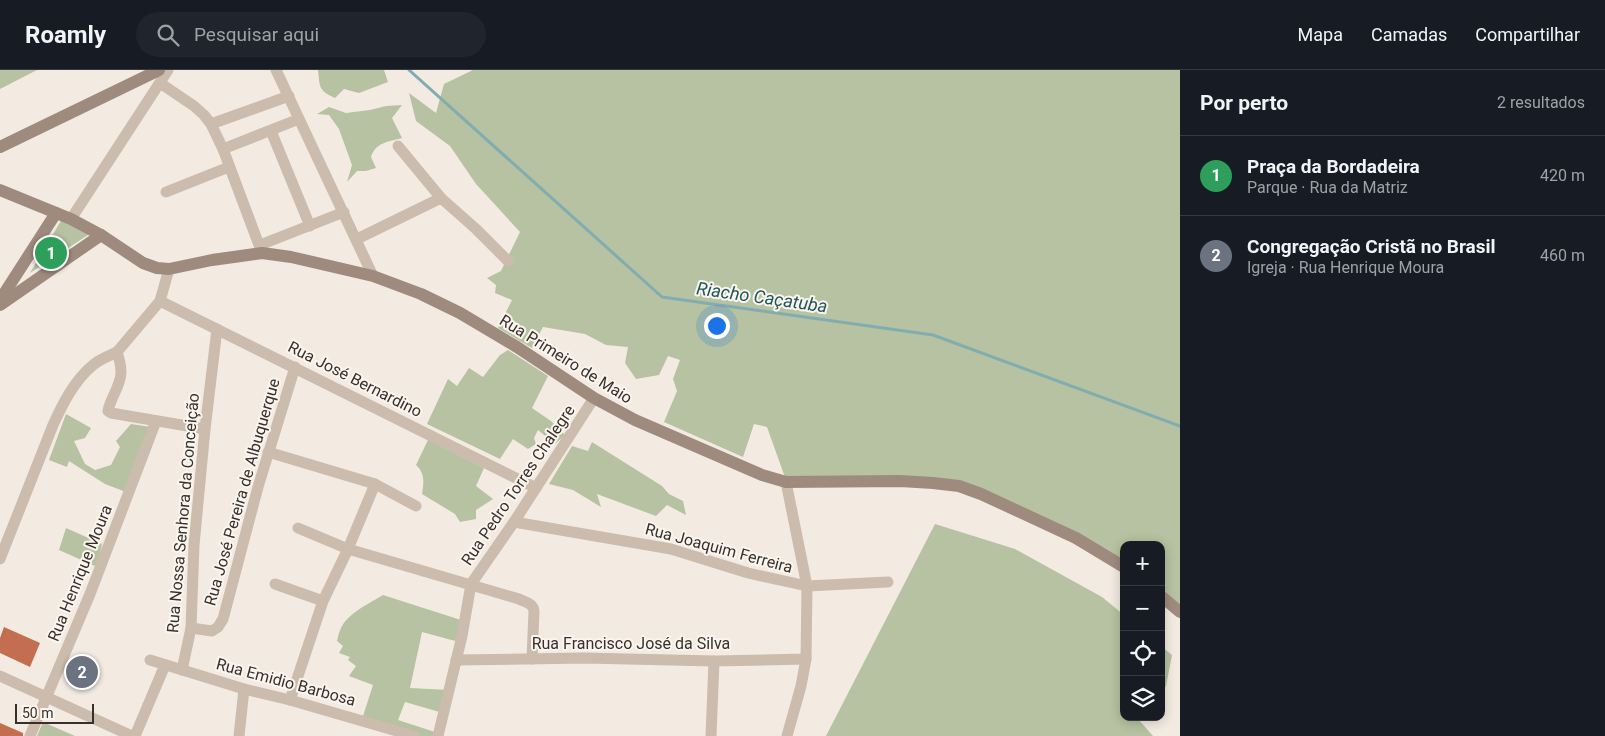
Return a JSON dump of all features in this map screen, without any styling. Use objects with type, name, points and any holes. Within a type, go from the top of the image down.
[{"type":"street","points":[[0,147],[160,76],[168,70]]},
{"type":"street","points":[[276,70],[374,276]]},
{"type":"street","points":[[160,76],[204,114],[211,124],[261,249],[344,212]]},
{"type":"street","points":[[71,219],[160,76]]},
{"type":"street","points":[[211,124],[288,96]]},
{"type":"street","points":[[223,150],[299,119]]},
{"type":"street","points":[[271,131],[310,226]]},
{"type":"street","points":[[398,146],[440,198],[476,229],[508,261]]},
{"type":"street","points":[[166,192],[229,166]]},
{"type":"street","points":[[0,190],[71,219],[101,235],[149,266],[169,270],[160,301],[117,352],[86,371],[72,387],[49,434],[0,560]]},
{"type":"street","points":[[357,239],[440,198]]},
{"type":"street","points":[[0,300],[56,214]]},
{"type":"street","points":[[0,305],[101,235]]},
{"type":"street","name":"Rua Primeiro de Maio","points":[[169,270],[261,249],[374,276],[421,294],[460,313],[517,347],[594,398],[635,420],[762,475],[786,482],[900,481],[959,486],[996,500],[1076,538],[1120,565]]},
{"type":"street","name":"Rua José Bernardino","points":[[160,301],[536,488]]},
{"type":"street","name":"Rua Nossa Senhora da Conceição","points":[[182,670],[192,628],[194,545],[217,329]]},
{"type":"street","points":[[117,352],[122,373],[108,411],[156,421],[205,428]]},
{"type":"street","name":"Rua José Pereira de Albuquerque","points":[[192,628],[212,631],[218,627],[223,619],[268,452],[294,367]]},
{"type":"street","name":"Rua Pedro Torres Chalegre","points":[[438,736],[462,636],[471,584],[514,522],[594,398]]},
{"type":"street","name":"Rua Henrique Moura","points":[[30,736],[90,594],[156,421]]},
{"type":"street","points":[[268,452],[375,484],[416,506]]},
{"type":"street","points":[[786,482],[807,586],[806,659],[801,686],[787,736]]},
{"type":"street","points":[[290,700],[323,601],[348,549],[375,484]]},
{"type":"street","name":"Rua Joaquim Ferreira","points":[[514,522],[671,549],[748,573],[807,586],[888,582]]},
{"type":"street","points":[[298,528],[348,549],[471,584],[532,605],[534,611],[532,659]]},
{"type":"street","points":[[275,584],[323,601]]},
{"type":"street","points":[[1165,599],[1180,612]]},
{"type":"street","name":"Rua Francisco José da Silva","points":[[456,660],[585,658],[806,659]]},
{"type":"street","name":"Rua Emidio Barbosa","points":[[150,660],[244,689],[290,700],[414,736]]},
{"type":"street","points":[[711,736],[714,660]]},
{"type":"street","points":[[0,676],[134,736],[165,664]]},
{"type":"street","points":[[239,736],[244,689]]},
{"type":"green space","points":[[0,70],[37,70],[0,89]]},
{"type":"green space","points":[[318,70],[384,70],[388,82],[359,93],[344,89],[335,98],[325,93],[321,87]]},
{"type":"green space","points":[[473,70],[1180,70],[1180,607],[1165,595],[1165,541],[1120,541],[1120,566],[966,485],[787,483],[767,427],[754,424],[743,457],[664,422],[677,391],[673,379],[680,360],[668,356],[659,375],[636,379],[625,363],[628,347],[606,345],[585,334],[543,327],[532,348],[498,328],[512,300],[495,293],[496,285],[487,278],[501,271],[520,232],[476,184],[450,146],[416,121],[409,93],[436,113],[444,84]]},
{"type":"green space","points":[[402,105],[392,118],[402,138],[379,145],[371,157],[376,168],[357,171],[347,182],[352,165],[339,129],[329,115],[317,114],[329,107],[346,113]]},
{"type":"green space","points":[[62,219],[91,233],[30,273]]},
{"type":"green space","points":[[508,350],[548,376],[532,408],[551,421],[565,435],[555,444],[538,430],[534,438],[536,444],[528,449],[513,439],[500,459],[427,424],[448,379],[457,386],[469,368],[483,377],[500,355]]},
{"type":"green space","points":[[66,414],[91,428],[85,438],[74,441],[85,464],[95,470],[111,465],[120,447],[116,441],[131,424],[151,427],[126,492],[105,484],[69,461],[67,467],[49,460]]},
{"type":"green space","points":[[428,440],[484,468],[476,486],[493,499],[476,510],[476,519],[460,522],[455,514],[422,494],[423,478],[421,471],[416,465]]},
{"type":"green space","points":[[592,442],[662,486],[669,494],[683,501],[686,515],[667,505],[656,516],[597,494],[601,507],[573,490],[549,484],[572,446],[588,451]]},
{"type":"green space","points":[[935,524],[1015,549],[1102,597],[1120,612],[1120,721],[1140,721],[1153,736],[826,736]]},
{"type":"green space","points":[[66,528],[102,544],[97,567],[59,550]]},
{"type":"green space","points":[[383,595],[464,621],[459,642],[422,632],[410,688],[449,690],[443,713],[405,702],[398,720],[438,733],[438,736],[419,736],[363,716],[373,685],[349,676],[356,666],[348,660],[350,657],[339,653],[343,646],[337,641],[341,628],[350,616]]},
{"type":"green space","points":[[1165,649],[1172,655],[1165,687]]},
{"type":"green space","points":[[43,722],[75,736],[37,736]]},
{"type":"building","points":[[4,627],[40,643],[30,667],[0,653],[0,638]]},
{"type":"building","points":[[0,723],[23,733],[23,736],[0,736]]},
{"type":"waterway","name":"Riacho Caçatuba","points":[[409,70],[662,297],[933,335],[1180,426]]},
{"type":"place","name":"Praça da Bordadeira","points":[[51,253]]},
{"type":"place","name":"Congregação Cristã no Brasil","points":[[82,672]]}]
